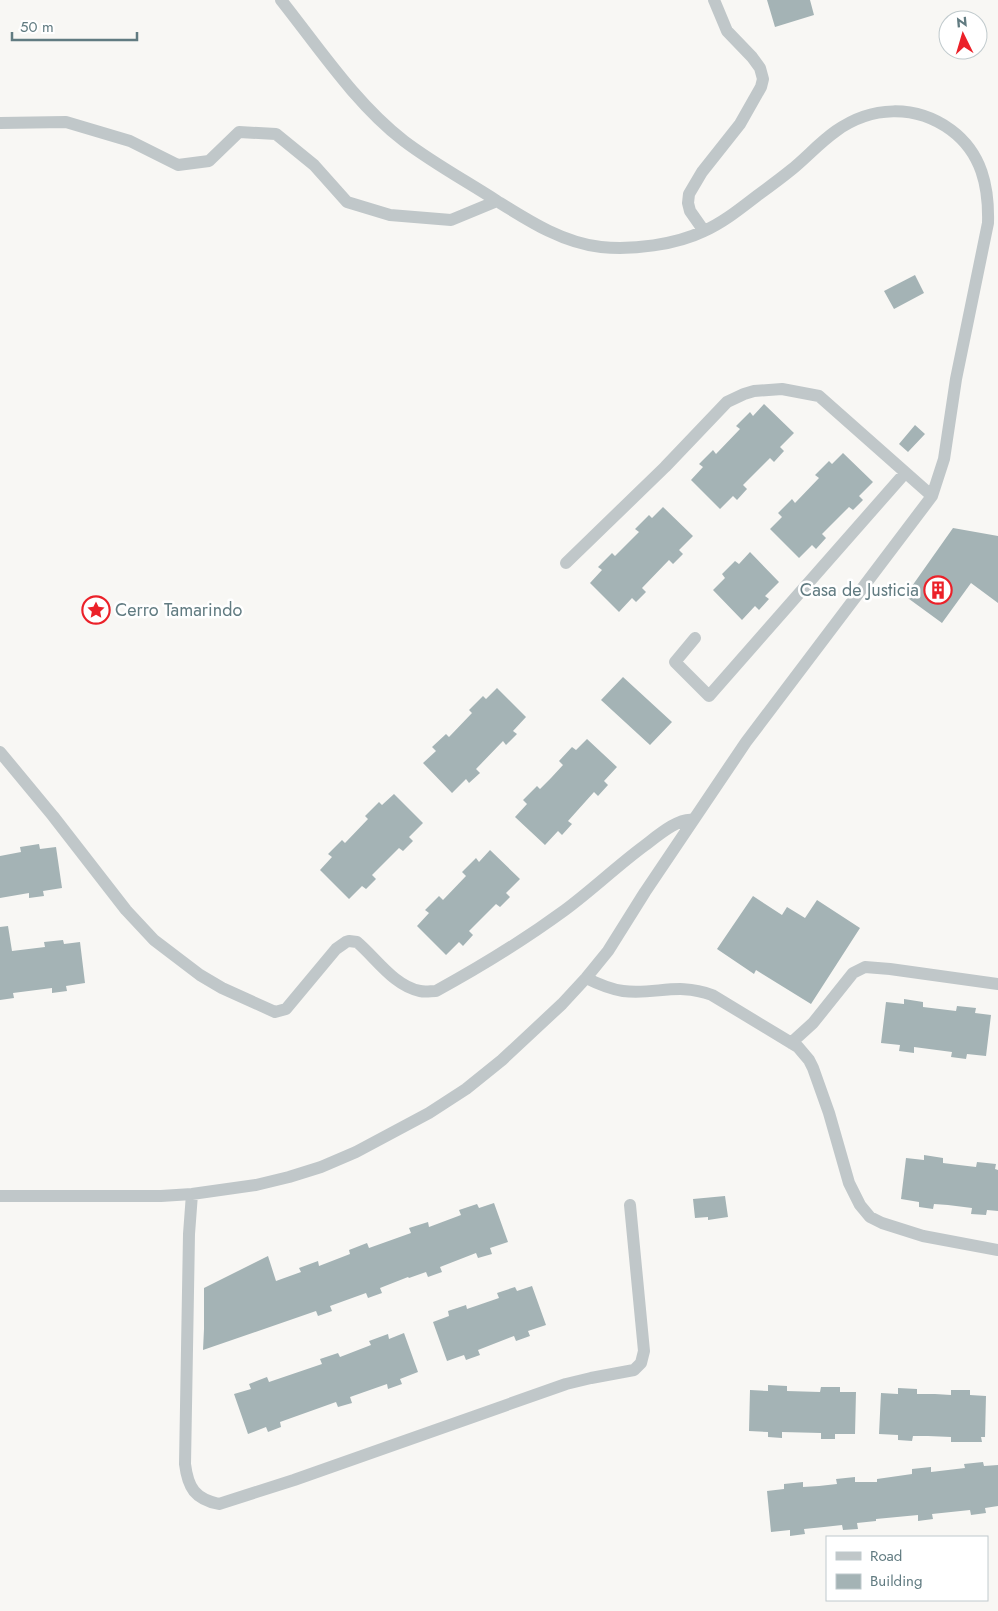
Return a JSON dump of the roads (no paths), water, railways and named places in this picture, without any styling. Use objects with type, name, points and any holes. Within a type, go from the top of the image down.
[{"type":"street","points":[[0,1196],[153,1196],[192,1194],[289,1177],[321,1166],[390,1135],[466,1089],[537,1029],[586,978],[608,951],[645,892],[746,742],[932,496],[944,459],[956,379],[988,223],[986,181],[980,166],[966,144],[948,127],[923,115],[910,112],[896,110],[873,113],[836,131],[790,171],[739,210],[704,232],[654,246],[601,247],[574,242],[536,224],[404,141],[355,94],[281,0]]},
{"type":"street","points":[[704,232],[689,207],[689,194],[702,172],[740,124],[763,80],[760,68],[752,57],[727,31],[714,0]]},
{"type":"street","points":[[0,123],[66,122],[130,141],[178,165],[209,161],[239,132],[276,134],[314,165],[347,202],[390,216],[451,220],[497,200]]},
{"type":"street","points":[[566,564],[665,467],[727,402],[749,392],[782,389],[819,396],[932,496]]},
{"type":"street","points":[[695,638],[675,662],[709,696],[905,473]]},
{"type":"street","points":[[0,752],[53,816],[126,910],[154,940],[200,976],[275,1012],[286,1009],[336,949],[349,941],[357,942],[399,981],[407,986],[422,992],[436,991],[532,934],[566,910],[621,863],[659,834],[685,819],[693,820]]},
{"type":"street","points":[[791,1043],[813,1023],[853,973],[865,967],[998,984]]},
{"type":"street","points":[[586,978],[604,987],[624,991],[640,992],[686,988],[701,991],[712,995],[791,1043],[804,1052],[813,1068],[829,1113],[849,1183],[860,1205],[870,1217],[882,1223],[923,1236],[998,1250]]},
{"type":"street","points":[[192,1194],[189,1234],[185,1464],[187,1480],[196,1493],[211,1503],[219,1504],[286,1483],[566,1384],[634,1370],[641,1363],[644,1350],[630,1205]]},
{"type":"place","name":"Casa de Justicia","points":[[938,590]]},
{"type":"place","name":"Cerro Tamarindo","points":[[96,610]]}]
